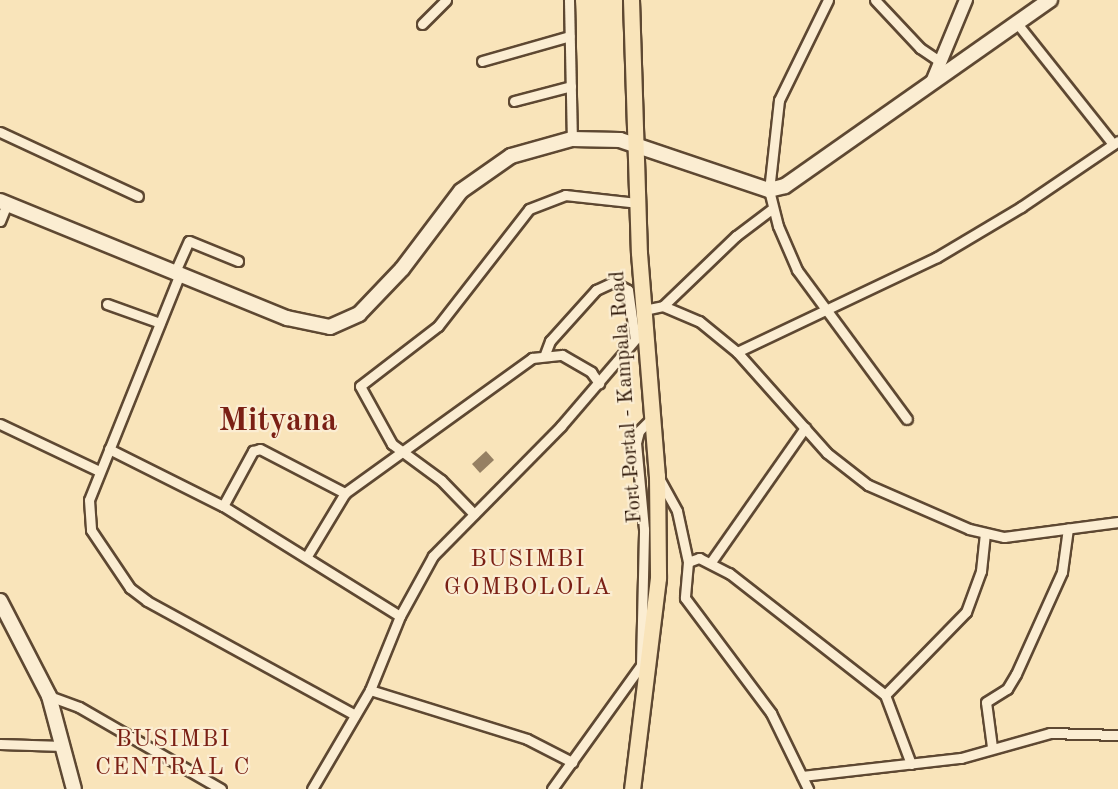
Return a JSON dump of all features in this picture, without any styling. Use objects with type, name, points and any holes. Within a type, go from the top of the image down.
[{"type":"main road","name":"Fort Portal - Kampala Road","points":[[631,0],[634,142],[644,310],[640,334],[652,418],[657,476],[657,612],[632,789]]},
{"type":"main road","points":[[4,202],[177,275],[287,318],[330,327],[360,314],[402,269],[461,191],[484,171],[511,156],[572,139],[634,142],[769,190],[798,178],[1050,0]]},
{"type":"main road","points":[[0,601],[49,696],[74,789]]},
{"type":"street","points":[[423,24],[446,0]]},
{"type":"street","points":[[569,0],[572,139]]},
{"type":"street","points":[[828,0],[779,100],[769,190],[773,208],[797,270],[907,418]]},
{"type":"street","points":[[875,0],[920,48],[941,62]]},
{"type":"street","points":[[932,82],[966,0]]},
{"type":"street","points":[[737,352],[937,257],[1021,207],[1115,143],[1016,22]]},
{"type":"street","points":[[482,61],[570,36]]},
{"type":"street","points":[[514,101],[571,86]]},
{"type":"street","points":[[0,132],[138,196]]},
{"type":"street","points":[[474,514],[403,449],[392,444],[360,386],[438,326],[529,209],[565,195],[637,203]]},
{"type":"street","points":[[0,221],[4,202]]},
{"type":"street","points":[[644,310],[663,306],[736,236],[773,208]]},
{"type":"street","points":[[238,261],[189,241],[160,323],[99,471],[87,512],[91,530],[130,588],[355,715]]},
{"type":"street","points":[[312,789],[370,690],[400,616],[433,556],[599,383],[640,334],[628,290],[613,282],[596,290],[550,341],[545,354]]},
{"type":"street","points":[[107,304],[160,323]]},
{"type":"street","points":[[663,306],[699,321],[737,352],[805,429],[854,478],[985,533],[1024,537],[1068,528],[1118,522]]},
{"type":"street","points":[[307,556],[345,494],[403,449],[532,358],[545,354],[562,356],[591,372],[599,383]]},
{"type":"street","points":[[552,789],[641,665],[644,529],[636,443],[639,431],[652,418]]},
{"type":"street","points":[[0,424],[99,471]]},
{"type":"street","points":[[711,562],[805,429]]},
{"type":"street","points":[[109,449],[223,506],[307,556],[400,616]]},
{"type":"street","points":[[223,506],[253,452],[260,449],[345,494]]},
{"type":"street","points":[[657,476],[677,511],[688,562],[685,598],[771,713],[808,789]]},
{"type":"street","points":[[992,747],[986,702],[1007,689],[1016,674],[1062,572],[1068,528]]},
{"type":"street","points":[[885,695],[966,612],[981,571],[985,533]]},
{"type":"street","points":[[688,562],[699,558],[711,562],[885,695],[911,764]]},
{"type":"street","points":[[370,690],[527,739],[572,762]]},
{"type":"street","points":[[49,696],[79,707],[221,789]]},
{"type":"street","points":[[801,776],[962,758],[992,747],[1050,733],[1118,735]]},
{"type":"street","points":[[0,744],[63,746]]},
{"type":"building","points":[[486,451],[494,460],[480,473],[472,464]]},
{"type":"district","name":"Mityana","points":[[278,422]]},
{"type":"district","name":"BUSIMBI GOMBOLOLA","points":[[528,575]]},
{"type":"district","name":"BUSIMBI CENTRAL C","points":[[173,755]]}]
